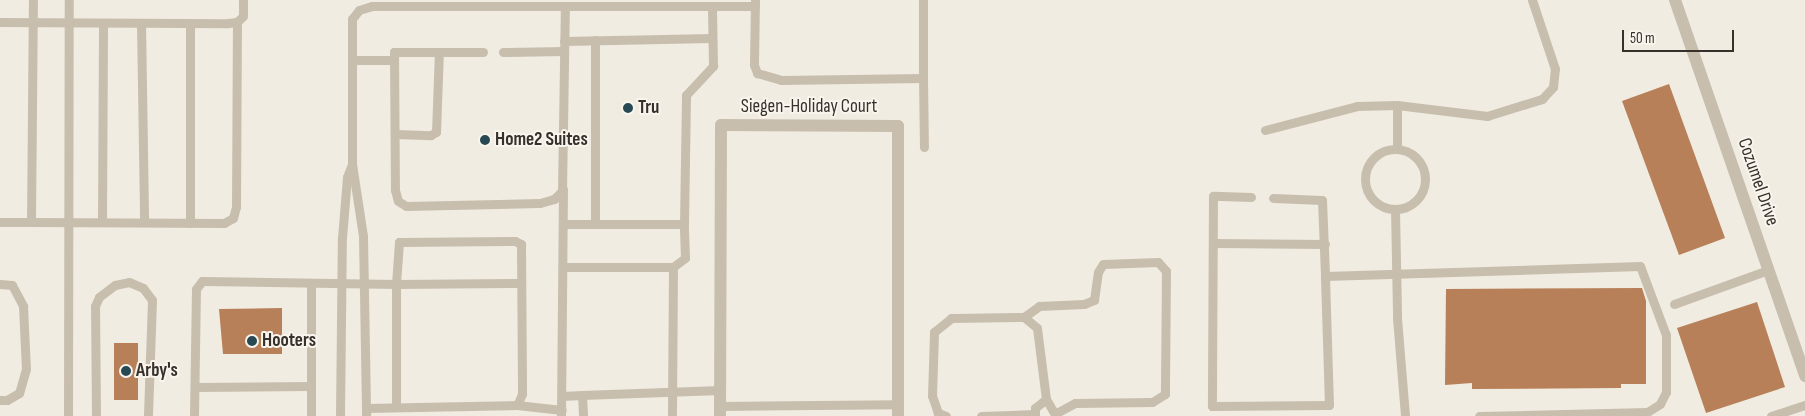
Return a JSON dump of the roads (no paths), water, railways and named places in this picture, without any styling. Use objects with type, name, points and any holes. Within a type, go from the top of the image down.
[{"type":"street","name":"Cozumel Drive","points":[[1675,0],[1805,376]]},
{"type":"street","name":"Siegen-Holiday Court","points":[[720,411],[721,125],[898,126],[898,410]]},
{"type":"lane","points":[[31,222],[33,0]]},
{"type":"lane","points":[[68,416],[69,0]]},
{"type":"lane","points":[[0,22],[237,22],[244,16],[243,0]]},
{"type":"lane","points":[[923,0],[924,147]]},
{"type":"lane","points":[[1265,130],[1357,106],[1397,105],[1487,116],[1542,99],[1553,87],[1555,69],[1532,0]]},
{"type":"lane","points":[[565,6],[562,188],[562,413],[517,405],[396,407],[366,412],[363,236],[352,164],[352,19],[359,10],[372,6],[546,3],[565,6],[684,3],[712,6],[755,3],[754,65],[757,73],[766,77],[781,80],[924,78]]},
{"type":"lane","points":[[563,267],[673,267],[684,258],[686,95],[713,66],[712,6]]},
{"type":"lane","points":[[0,222],[224,223],[233,218],[236,207],[237,22]]},
{"type":"lane","points":[[102,23],[102,222]]},
{"type":"lane","points":[[141,23],[144,222]]},
{"type":"lane","points":[[190,23],[190,223]]},
{"type":"lane","points":[[564,41],[712,38]]},
{"type":"lane","points":[[595,40],[595,224]]},
{"type":"lane","points":[[503,52],[564,51]]},
{"type":"lane","points":[[483,52],[394,52],[395,190],[398,201],[406,206],[540,203],[554,199],[562,188]]},
{"type":"lane","points":[[395,134],[431,135],[436,132],[439,52]]},
{"type":"lane","points":[[352,60],[394,60]]},
{"type":"lane","points":[[1396,149],[1397,105]]},
{"type":"lane","points":[[1396,149],[1415,157],[1423,170],[1424,185],[1414,203],[1395,209],[1377,204],[1370,197],[1365,179],[1366,169],[1378,154],[1396,149]]},
{"type":"lane","points":[[340,416],[341,284],[346,186],[352,164]]},
{"type":"lane","points":[[1251,197],[1213,196],[1212,406],[1329,405],[1322,200],[1274,198]]},
{"type":"lane","points":[[1395,209],[1396,272],[1405,416]]},
{"type":"lane","points":[[563,224],[684,224]]},
{"type":"lane","points":[[396,407],[396,284],[399,242],[405,240],[515,241],[521,244],[522,394],[517,405]]},
{"type":"lane","points":[[1214,243],[1325,244]]},
{"type":"lane","points":[[946,416],[938,413],[932,396],[934,332],[951,318],[1024,317],[1039,306],[1084,304],[1094,300],[1098,272],[1104,264],[1158,262],[1166,271],[1165,394],[1152,402],[1075,403],[1056,414],[1046,399],[1037,328],[1024,317]]},
{"type":"lane","points":[[1325,276],[1396,272],[1640,266],[1666,335],[1666,392],[1660,404],[1647,412],[1479,416]]},
{"type":"lane","points":[[672,416],[673,267]]},
{"type":"lane","points":[[1674,304],[1768,270]]},
{"type":"lane","points":[[194,416],[196,289],[202,281],[341,284],[521,283]]},
{"type":"lane","points":[[96,416],[95,306],[99,297],[115,285],[129,282],[143,288],[152,300],[148,416]]},
{"type":"lane","points":[[310,416],[311,283]]},
{"type":"lane","points":[[0,284],[12,285],[23,306],[26,369],[19,392],[7,400],[0,400]]},
{"type":"lane","points":[[195,387],[311,386]]},
{"type":"lane","points":[[562,396],[720,390]]},
{"type":"lane","points":[[582,395],[583,416]]},
{"type":"lane","points":[[981,416],[1035,415],[1035,408],[1046,399]]},
{"type":"lane","points":[[1771,416],[1805,405]]},
{"type":"lane","points":[[720,411],[898,410]]},
{"type":"place","name":"Tru","points":[[628,108]]},
{"type":"place","name":"Home2 Suites","points":[[485,140]]},
{"type":"place","name":"Hooters","points":[[252,341]]},
{"type":"place","name":"Arby's","points":[[126,371]]}]
